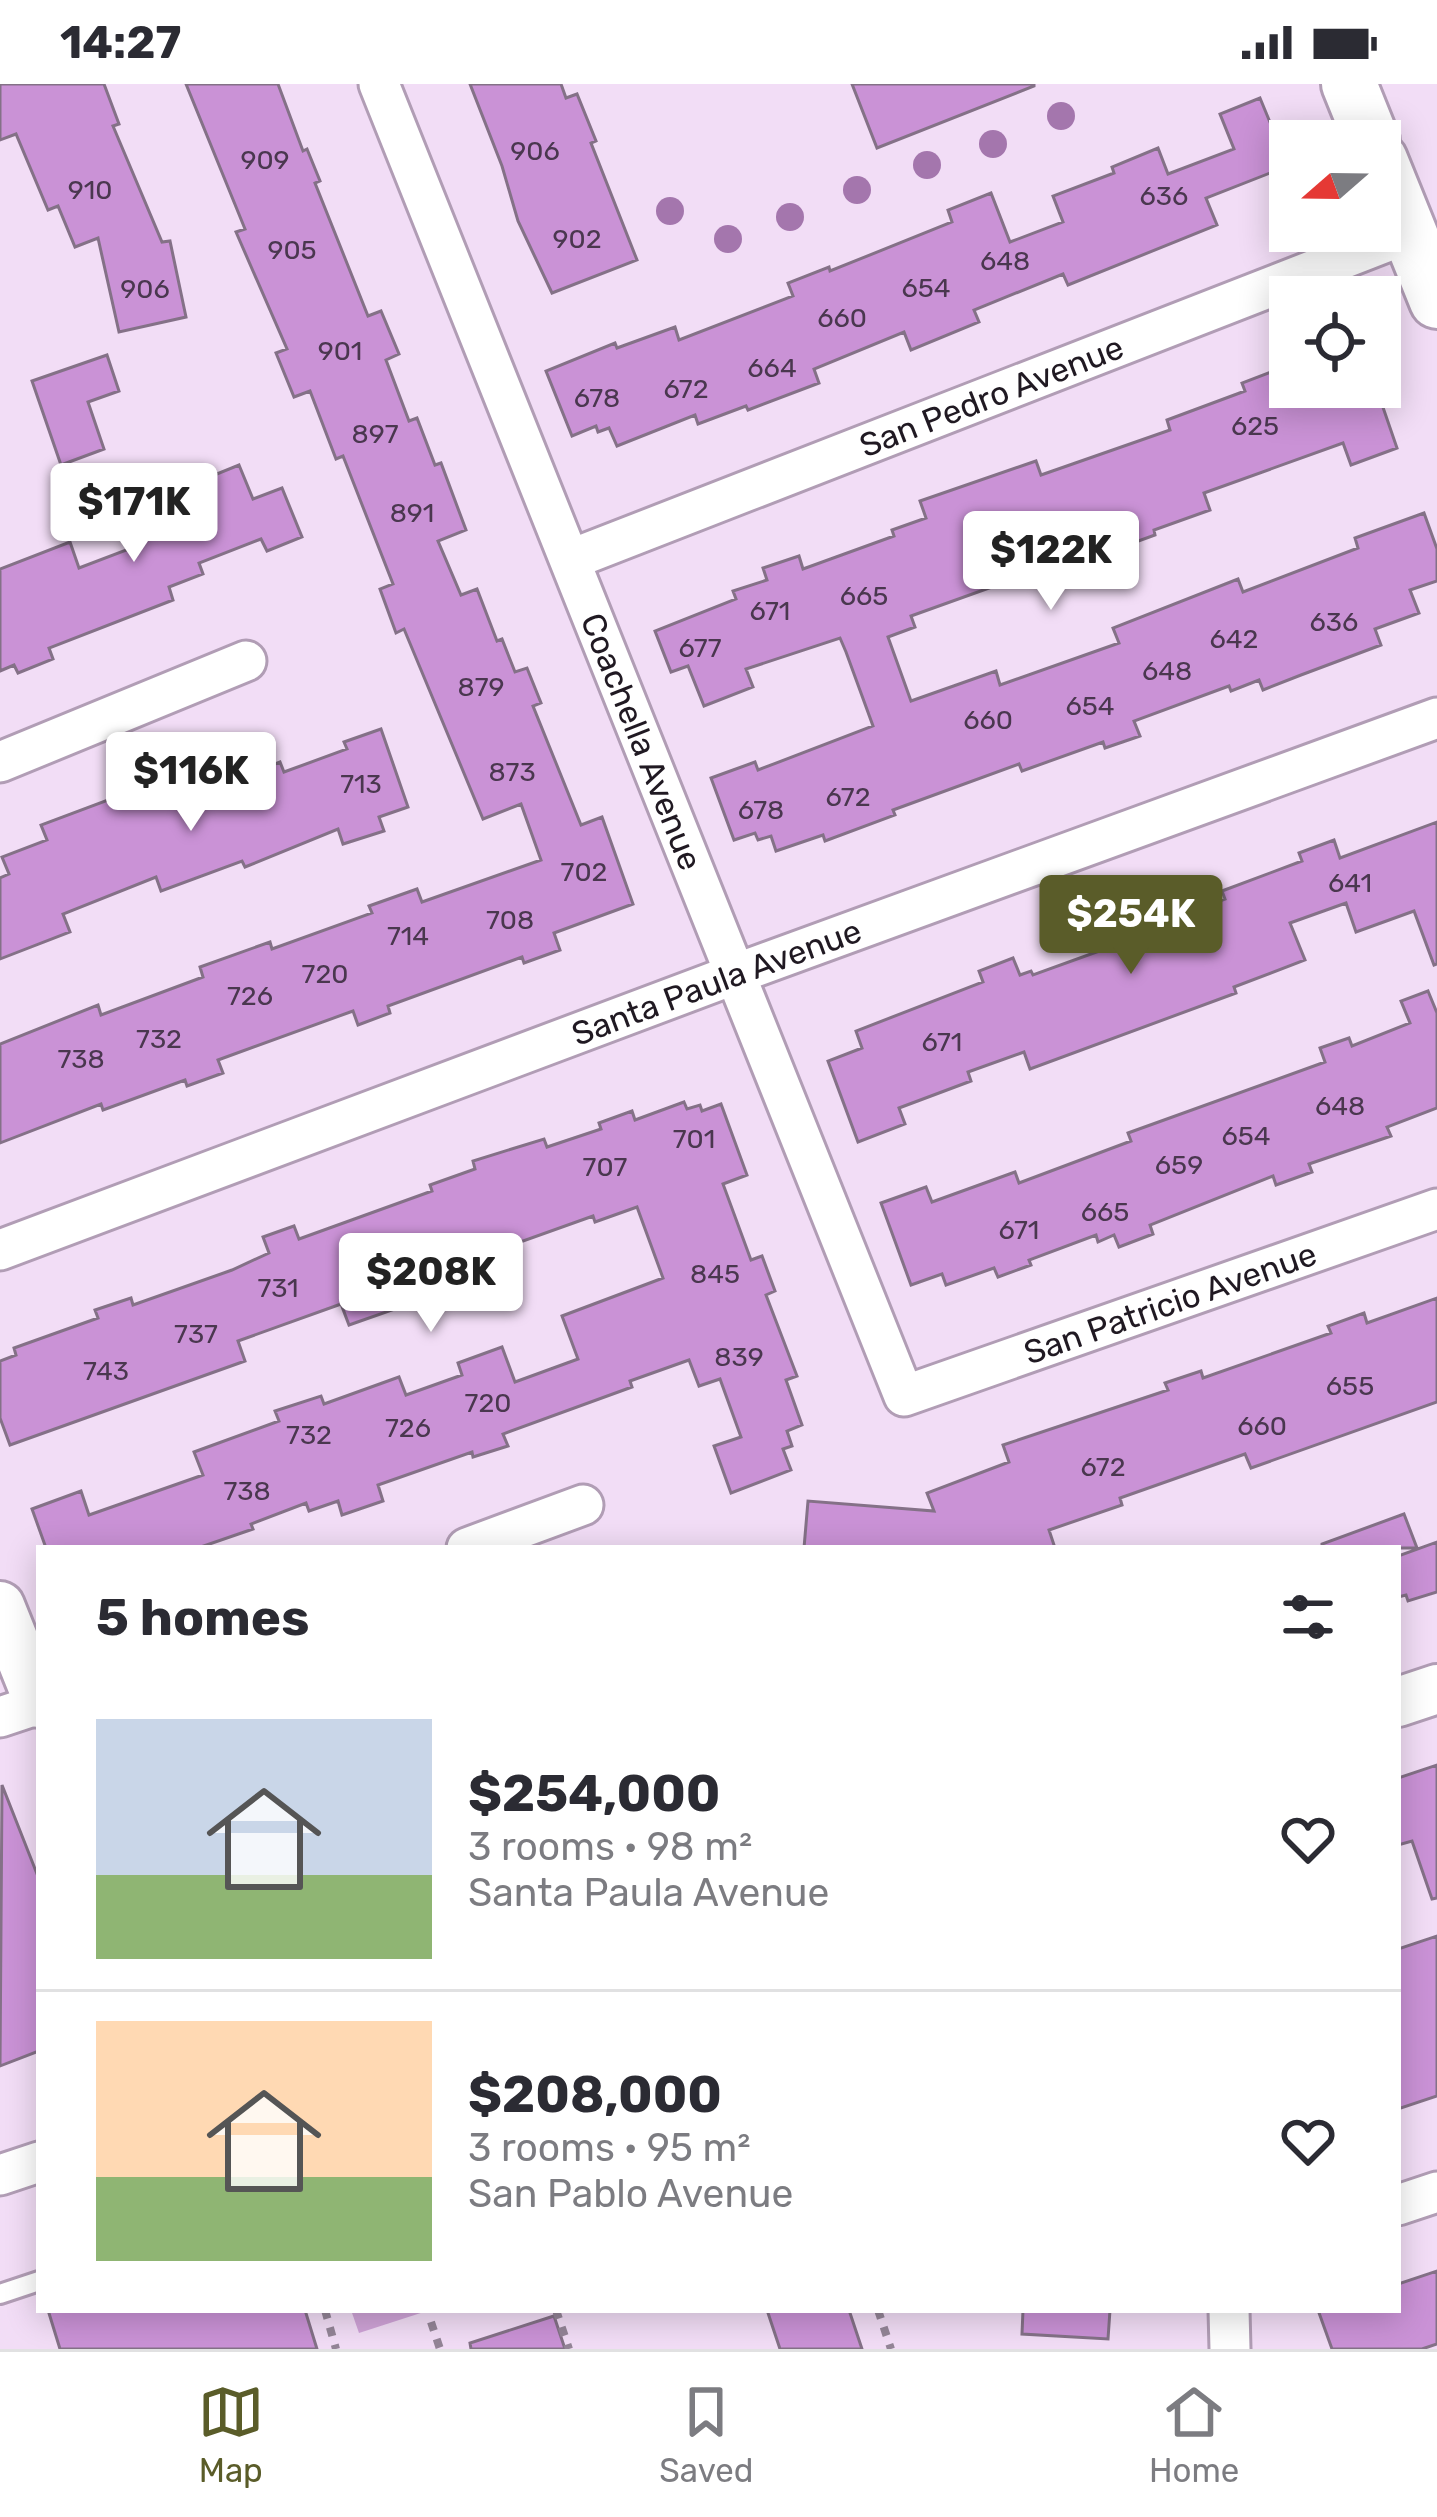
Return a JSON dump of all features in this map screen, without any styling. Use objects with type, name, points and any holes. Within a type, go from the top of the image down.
[{"type":"main road","points":[[1349,84],[1364,120]]},
{"type":"main road","points":[[1401,212],[1437,301]]},
{"type":"street","name":"Coachella Avenue","points":[[380,84],[904,1396]]},
{"type":"street","name":"San Pedro Avenue","points":[[572,559],[1409,232]]},
{"type":"street","points":[[0,762],[245,662]]},
{"type":"street","name":"Santa Paula Avenue","points":[[0,1250],[1437,718]]},
{"type":"street","name":"San Patricio Avenue","points":[[904,1396],[1437,1209]]},
{"type":"street","points":[[475,1545],[583,1505]]},
{"type":"street","points":[[0,1606],[36,1696]]},
{"type":"street","points":[[1401,1701],[1437,1689]]},
{"type":"street","points":[[0,1717],[36,1704]]},
{"type":"street","points":[[0,2175],[36,2163]]},
{"type":"street","points":[[1401,2204],[1437,2192]]},
{"type":"street","points":[[1228,2313],[1230,2349]]},
{"type":"lane","points":[[0,2294],[36,2282]]},
{"type":"path","points":[[326,2313],[336,2349]]},
{"type":"path","points":[[557,2313],[569,2349]]},
{"type":"path","points":[[879,2313],[891,2349]]},
{"type":"path","points":[[431,2322],[440,2349]]},
{"type":"shaded area","points":[[352,2313],[421,2313],[359,2333]]},
{"type":"building","points":[[0,84],[104,84],[119,124],[113,126],[162,242],[170,241],[186,317],[119,332],[98,238],[75,247],[58,206],[48,210],[16,134],[0,140]]},
{"type":"building","points":[[186,84],[278,84],[303,151],[307,149],[320,181],[315,183],[368,316],[381,311],[399,354],[386,360],[409,421],[417,418],[435,465],[441,463],[466,530],[438,541],[461,595],[477,589],[515,672],[527,668],[541,703],[533,706],[581,825],[602,817],[633,904],[554,933],[560,950],[524,963],[522,957],[388,1006],[390,1013],[358,1025],[353,1011],[218,1060],[223,1073],[187,1086],[185,1080],[103,1110],[101,1104],[0,1143],[0,1044],[98,1005],[101,1015],[203,977],[200,967],[270,942],[272,949],[372,913],[369,906],[417,889],[422,902],[541,860],[521,804],[483,819],[404,629],[396,633],[380,589],[393,584],[343,456],[336,459],[310,391],[294,397],[276,353],[287,349],[236,232],[245,229]]},
{"type":"building","points":[[470,84],[561,84],[566,98],[577,94],[637,260],[552,293],[518,221]]},
{"type":"building","points":[[852,84],[1034,84],[1034,86],[877,148]]},
{"type":"building","points":[[1260,98],[1269,120],[1269,173],[1206,198],[1217,225],[1068,285],[1063,274],[974,310],[979,322],[911,350],[904,332],[814,369],[819,383],[748,410],[746,406],[698,424],[695,415],[617,446],[609,428],[598,432],[596,426],[572,436],[546,371],[615,343],[617,348],[675,327],[679,340],[793,296],[788,283],[952,222],[948,210],[991,193],[1010,242],[1063,222],[1053,196],[1114,173],[1112,167],[1158,148],[1168,174],[1234,149],[1220,114]]},
{"type":"building","points":[[107,355],[119,391],[88,402],[104,449],[61,465],[32,381]]},
{"type":"building","points":[[1269,373],[1269,408],[1383,408],[1397,448],[1351,465],[1343,443],[1204,493],[1210,510],[1154,530],[1155,535],[1086,560],[1084,554],[911,616],[915,627],[888,637],[911,701],[996,671],[1000,685],[1119,643],[1113,628],[1238,579],[1243,592],[1358,548],[1355,538],[1424,513],[1437,549],[1437,581],[1410,590],[1419,613],[1375,629],[1381,645],[1263,690],[1259,680],[1231,691],[1229,686],[1134,721],[1140,736],[1105,748],[1103,742],[1022,771],[1019,764],[893,810],[895,815],[825,841],[823,835],[776,851],[771,836],[758,840],[755,833],[734,840],[711,778],[755,762],[758,770],[873,726],[846,652],[840,638],[746,669],[753,687],[704,706],[688,666],[671,672],[655,631],[736,599],[733,591],[767,580],[763,568],[799,556],[803,569],[894,536],[892,530],[926,518],[920,501],[1036,461],[1041,475],[1170,430],[1167,420],[1245,391],[1242,383]]},
{"type":"building","points":[[239,465],[253,499],[282,488],[302,537],[267,551],[261,539],[199,563],[203,574],[169,587],[173,600],[49,648],[53,659],[18,673],[14,665],[0,671],[0,569],[70,542],[79,568],[137,546],[123,512]]},
{"type":"building","points":[[381,729],[408,807],[379,817],[384,831],[343,844],[338,829],[245,867],[242,861],[161,891],[156,877],[63,914],[70,932],[0,959],[0,878],[9,874],[2,857],[47,840],[41,825],[172,776],[173,780],[195,772],[200,788],[280,762],[284,772],[347,749],[344,742]]},
{"type":"building","points":[[1437,822],[1437,964],[1414,911],[1356,932],[1346,903],[1290,923],[1305,960],[1234,987],[1236,993],[1030,1069],[1024,1052],[968,1072],[971,1081],[899,1108],[905,1124],[858,1142],[828,1061],[862,1048],[856,1031],[983,982],[979,971],[1013,958],[1020,975],[1031,971],[1033,975],[1102,950],[1097,937],[1128,925],[1131,933],[1225,899],[1222,891],[1302,861],[1299,853],[1334,840],[1340,858]]},
{"type":"building","points":[[1428,991],[1437,1013],[1437,1108],[1387,1127],[1391,1136],[1309,1164],[1312,1172],[1276,1185],[1273,1176],[1150,1225],[1153,1234],[1119,1247],[1114,1235],[1098,1242],[1096,1235],[998,1277],[994,1268],[946,1285],[942,1274],[911,1285],[881,1203],[926,1187],[932,1202],[1015,1172],[1019,1183],[1131,1141],[1128,1133],[1325,1062],[1320,1048],[1349,1038],[1352,1046],[1410,1023],[1401,1001]]},
{"type":"building","points":[[684,1102],[687,1109],[700,1105],[702,1111],[721,1104],[747,1175],[723,1184],[751,1260],[762,1256],[775,1291],[766,1295],[797,1376],[786,1380],[802,1425],[787,1431],[792,1446],[783,1449],[791,1470],[731,1493],[714,1446],[741,1437],[720,1379],[699,1386],[689,1360],[630,1381],[632,1387],[503,1434],[508,1446],[473,1457],[472,1452],[378,1485],[383,1501],[342,1515],[338,1501],[309,1511],[306,1503],[207,1545],[45,1545],[32,1509],[81,1491],[89,1515],[203,1475],[194,1452],[279,1421],[275,1411],[321,1396],[324,1404],[399,1377],[406,1395],[462,1375],[458,1363],[502,1347],[515,1382],[578,1359],[562,1316],[663,1278],[637,1207],[595,1222],[593,1216],[484,1255],[489,1268],[392,1303],[395,1309],[349,1325],[341,1304],[238,1341],[245,1361],[10,1445],[0,1418],[0,1361],[16,1355],[14,1348],[98,1318],[95,1310],[131,1298],[133,1305],[232,1270],[269,1253],[263,1237],[294,1226],[299,1239],[432,1191],[430,1185],[475,1169],[473,1161],[544,1139],[547,1147],[601,1129],[599,1123],[632,1111],[635,1120]]},
{"type":"building","points":[[1437,1298],[1437,1402],[1251,1468],[1245,1454],[1120,1498],[1122,1505],[1049,1530],[1054,1545],[804,1545],[808,1501],[934,1511],[927,1493],[1009,1462],[1003,1445],[1168,1390],[1165,1383],[1201,1371],[1203,1378],[1331,1333],[1328,1326],[1364,1313],[1367,1323]]},
{"type":"building","points":[[1404,1514],[1417,1548],[1401,1545],[1322,1544]]},
{"type":"building","points":[[1437,1542],[1437,1592],[1408,1601],[1406,1595],[1401,1596],[1401,1555]]},
{"type":"building","points":[[1437,1765],[1437,1898],[1432,1899],[1412,1841],[1401,1844],[1401,1777]]},
{"type":"building","points":[[2,1785],[36,1871],[36,2052],[0,2066]]},
{"type":"building","points":[[1437,1936],[1437,2096],[1401,2108],[1401,1948]]},
{"type":"building","points":[[1437,2271],[1437,2344],[1422,2349],[1332,2349],[1319,2313],[1401,2313],[1401,2283]]},
{"type":"building","points":[[49,2313],[306,2313],[317,2349],[60,2349]]},
{"type":"building","points":[[768,2313],[850,2313],[862,2349],[780,2349]]},
{"type":"building","points":[[1023,2313],[1110,2313],[1108,2339],[1022,2334]]},
{"type":"building","points":[[554,2316],[565,2349],[471,2349],[470,2343]]}]
